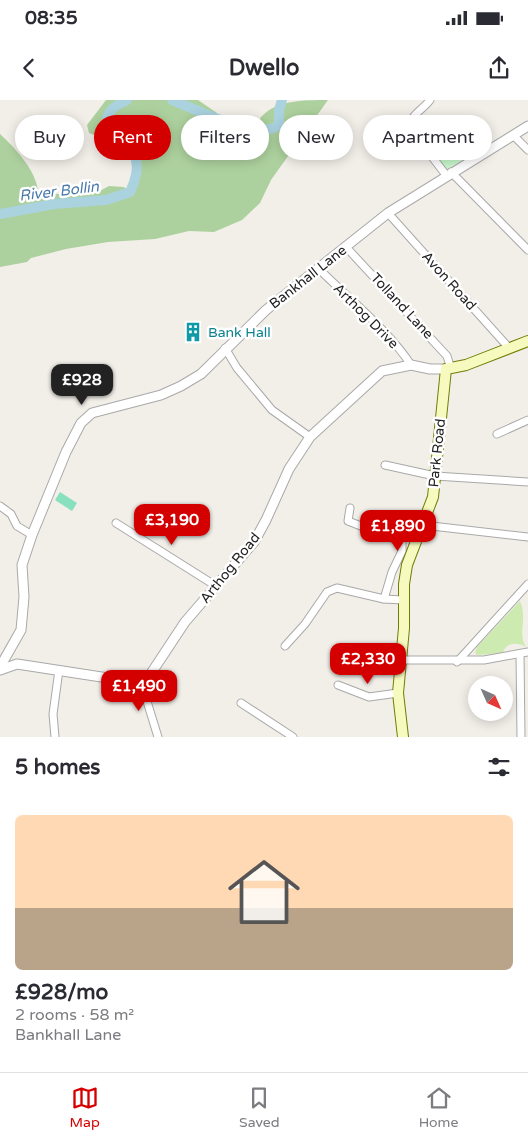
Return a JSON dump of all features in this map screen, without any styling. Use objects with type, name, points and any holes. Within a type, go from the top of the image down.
[{"type":"main road","points":[[449,369],[466,365],[528,341]]},
{"type":"main road","name":"Park Road","points":[[403,737],[398,693],[404,628],[403,600],[407,565],[433,497],[449,369]]},
{"type":"street","points":[[430,100],[424,108],[414,115],[410,122],[410,128],[448,174],[528,250]]},
{"type":"street","name":"Bankhall Lane","points":[[0,668],[21,630],[24,597],[22,565],[50,488],[81,423],[92,413],[161,395],[181,386],[200,374],[266,310],[388,213],[528,126]]},
{"type":"street","points":[[513,135],[528,150]]},
{"type":"street","name":"Avon Road","points":[[388,213],[510,348]]},
{"type":"street","name":"Tolland Lane","points":[[346,247],[448,356],[449,369]]},
{"type":"street","name":"Arthog Drive","points":[[318,269],[365,314],[405,356],[411,366]]},
{"type":"street","points":[[225,348],[237,368],[272,410],[310,437]]},
{"type":"street","name":"Arthog Road","points":[[142,682],[148,678],[185,622],[260,532],[289,469],[310,437],[376,375],[390,368],[411,366],[449,369]]},
{"type":"street","points":[[496,434],[528,420]]},
{"type":"street","points":[[385,465],[435,476],[528,482]]},
{"type":"street","points":[[0,506],[11,514],[17,526],[32,535]]},
{"type":"street","points":[[350,508],[348,521],[402,542],[402,552],[392,572],[384,599]]},
{"type":"street","points":[[116,523],[216,586]]},
{"type":"street","points":[[423,525],[528,537]]},
{"type":"street","points":[[457,662],[528,584]]},
{"type":"street","points":[[285,646],[305,624],[327,592],[338,588],[384,599],[403,600]]},
{"type":"street","points":[[400,660],[457,662],[520,658],[528,652]]},
{"type":"street","points":[[520,658],[528,668]]},
{"type":"street","points":[[520,658],[521,737]]},
{"type":"street","points":[[0,668],[17,664],[142,682],[158,737]]},
{"type":"street","points":[[55,737],[53,714],[59,670]]},
{"type":"street","points":[[338,685],[369,697],[398,693]]},
{"type":"street","points":[[241,703],[293,737]]},
{"type":"green space","points":[[106,100],[198,100],[218,115],[181,115],[181,160],[269,160],[269,115],[263,115],[265,113],[272,108],[289,102],[328,100],[317,115],[279,115],[279,160],[285,160],[271,180],[260,203],[242,220],[214,232],[189,231],[155,239],[108,242],[66,249],[31,258],[27,262],[0,267],[0,134],[15,150],[15,160],[24,160],[29,167],[38,191],[57,194],[98,192],[109,186],[124,187],[130,192],[137,168],[134,160],[171,160],[171,115],[95,115]]},
{"type":"green space","points":[[94,116],[94,135],[89,133],[87,125]]},
{"type":"green space","points":[[440,160],[462,160],[447,169]]},
{"type":"green space","points":[[60,492],[77,503],[72,511],[55,500]]},
{"type":"green space","points":[[520,601],[523,614],[522,636],[526,647],[512,644],[504,649],[503,653],[477,655],[475,653],[477,647]]},
{"type":"waterway","name":"River Bollin","points":[[0,214],[54,204],[106,200],[130,192],[136,174],[136,159],[110,128],[107,121],[108,114],[114,107],[127,100]]},
{"type":"waterway","name":"River Bollin","points":[[172,100],[226,122],[256,130],[269,129],[279,125],[279,110],[282,100]]},
{"type":"place","name":"Bank Hall","points":[[193,332]]}]
